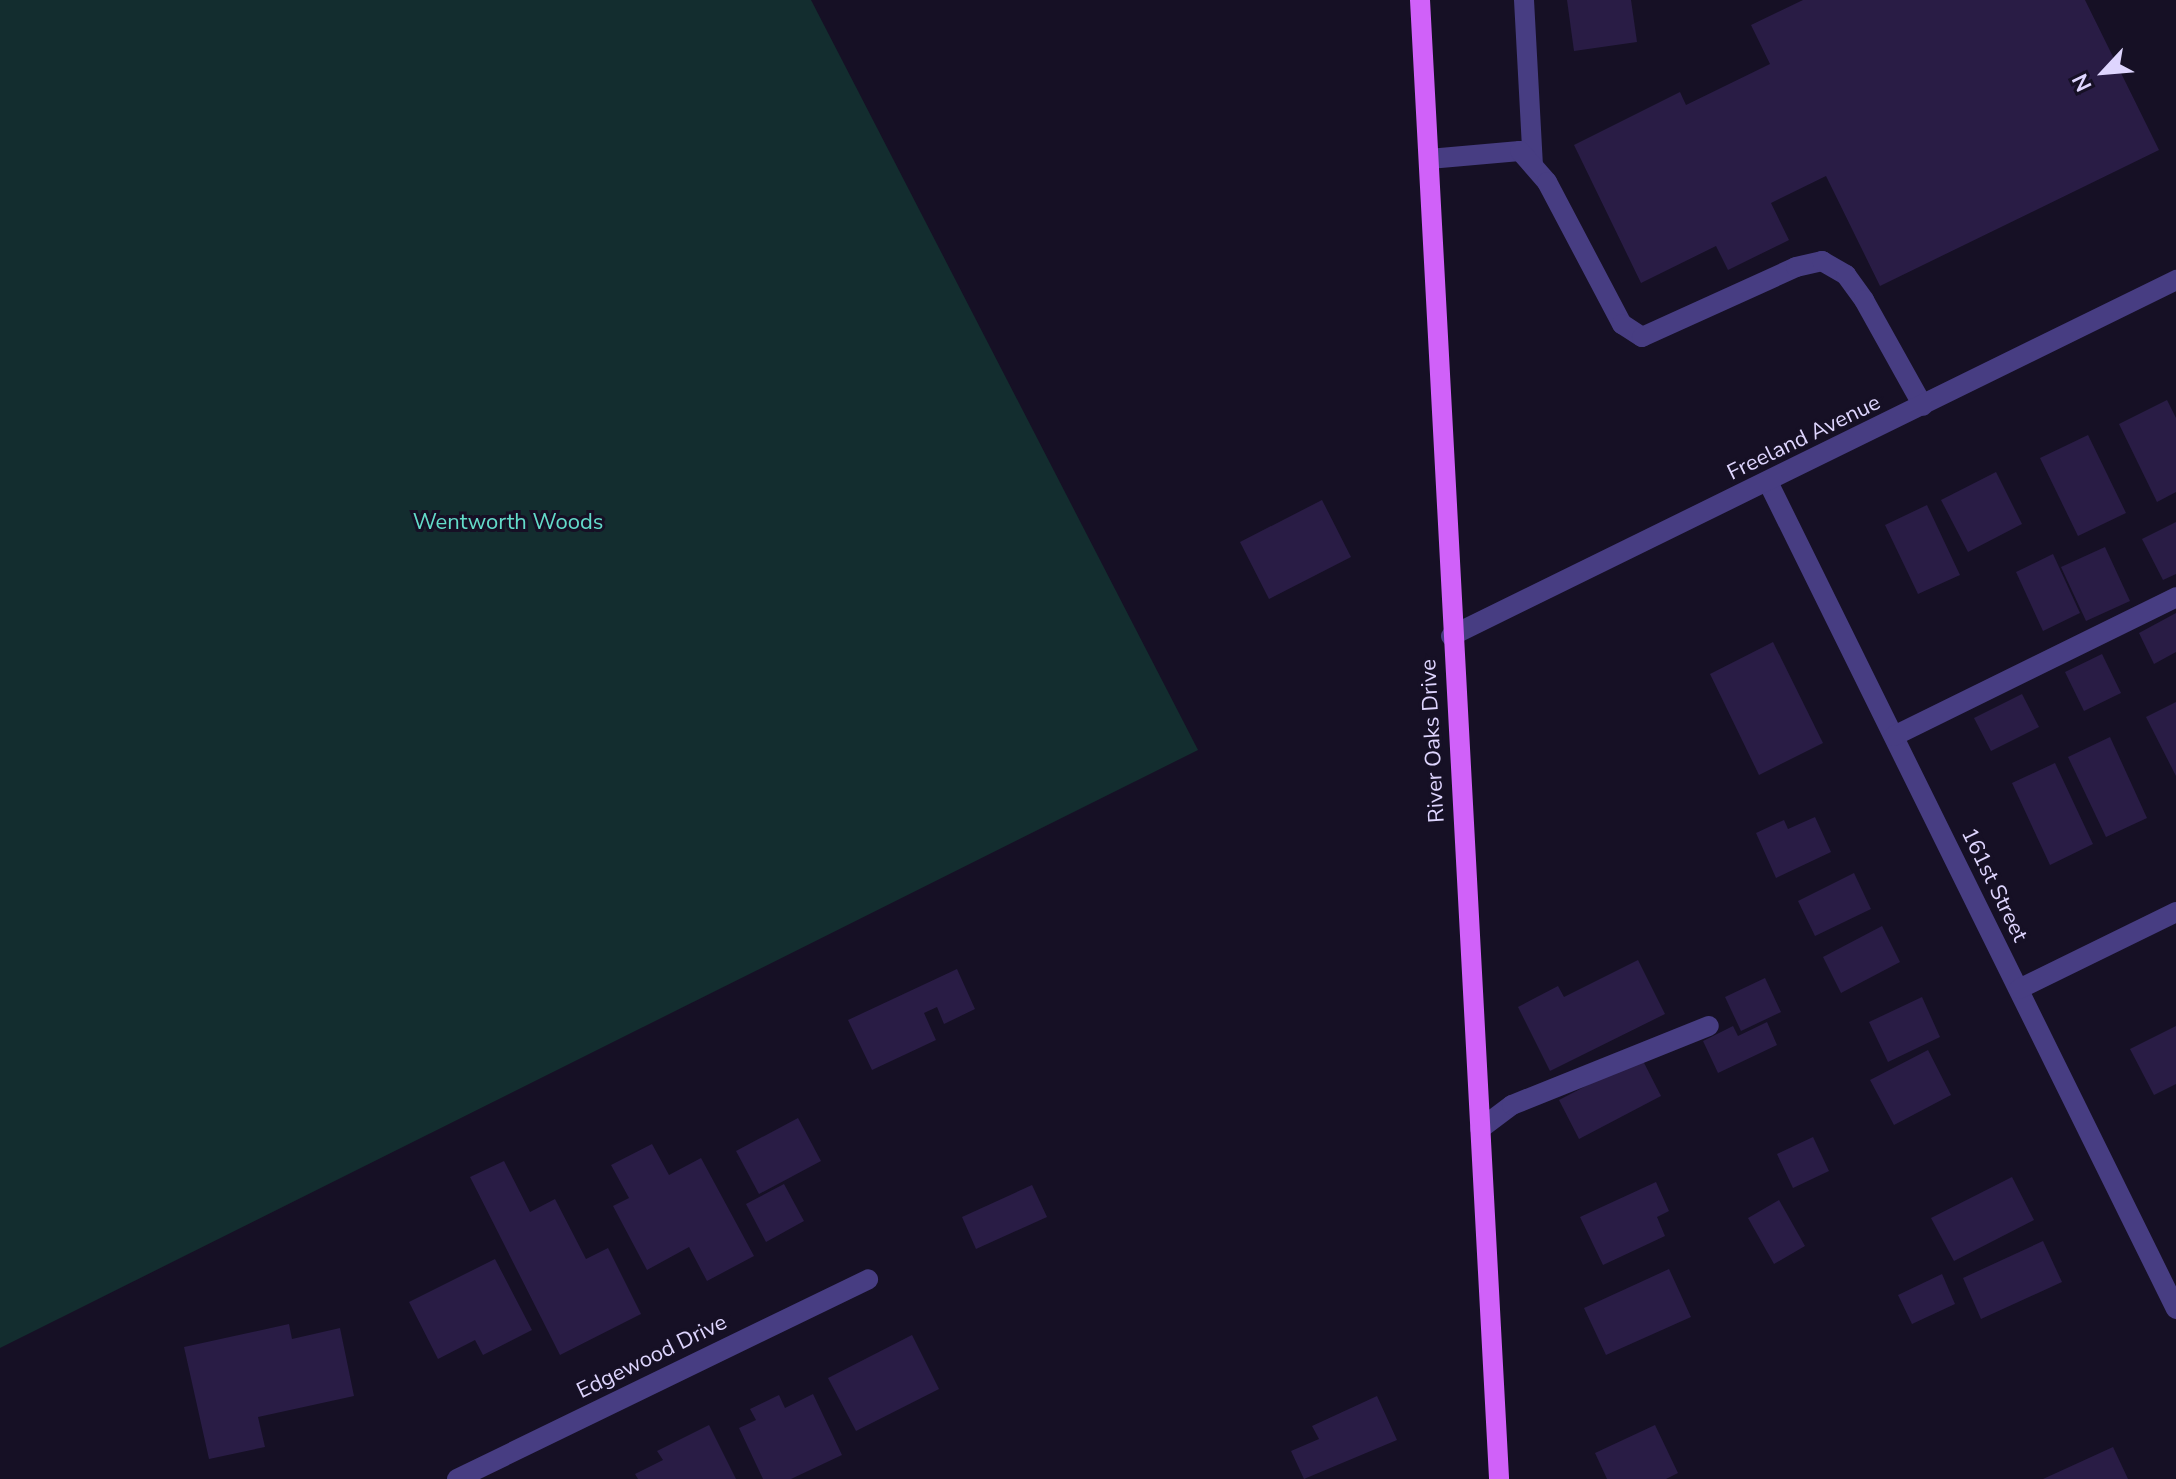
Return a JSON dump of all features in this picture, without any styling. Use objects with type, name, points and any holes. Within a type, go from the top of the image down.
[{"type":"main road","name":"River Oaks Drive","points":[[1420,0],[1451,636],[1499,1479]]},
{"type":"street","points":[[1524,0],[1533,164]]},
{"type":"street","points":[[1429,159],[1520,151],[1533,164],[1622,324],[1642,337],[1796,267],[1822,261],[1846,275],[1864,300],[1923,406]]},
{"type":"street","name":"Freeland Avenue","points":[[1451,636],[2176,280]]},
{"type":"street","name":"161st Street","points":[[1768,482],[2176,1309]]},
{"type":"street","points":[[1894,736],[2176,597]]},
{"type":"street","points":[[2019,989],[2176,912]]},
{"type":"street","points":[[1480,1129],[1512,1105],[1709,1026]]},
{"type":"street","name":"Edgewood Drive","points":[[457,1479],[868,1279]]},
{"type":"green space","name":"Wentworth Woods","points":[[0,0],[811,0],[1198,750],[0,1348]]},
{"type":"building","points":[[1567,0],[1631,0],[1637,42],[1574,51]]},
{"type":"building","points":[[1803,0],[2085,0],[2159,150],[1880,286],[1826,176],[1771,203],[1789,240],[1728,270],[1716,246],[1641,283],[1574,145],[1680,92],[1686,105],[1770,64],[1751,25]]},
{"type":"building","points":[[2167,400],[2176,418],[2176,492],[2157,502],[2119,424]]},
{"type":"building","points":[[2088,435],[2126,513],[2078,536],[2040,458]]},
{"type":"building","points":[[1996,472],[2022,524],[1968,552],[1941,500]]},
{"type":"building","points":[[1322,500],[1351,557],[1269,599],[1240,542]]},
{"type":"building","points":[[1927,505],[1960,575],[1918,594],[1885,525]]},
{"type":"building","points":[[2176,522],[2176,574],[2163,580],[2142,539]]},
{"type":"building","points":[[2105,547],[2130,601],[2086,621],[2061,567]]},
{"type":"building","points":[[2053,554],[2080,613],[2043,631],[2016,572]]},
{"type":"building","points":[[2176,613],[2176,652],[2154,664],[2139,633]]},
{"type":"building","points":[[1773,642],[1823,743],[1759,775],[1710,674]]},
{"type":"building","points":[[2102,654],[2121,693],[2084,711],[2065,672]]},
{"type":"building","points":[[2022,694],[2039,727],[1991,751],[1974,718]]},
{"type":"building","points":[[2176,702],[2176,776],[2146,717]]},
{"type":"building","points":[[2110,737],[2147,818],[2106,837],[2068,757]]},
{"type":"building","points":[[2055,763],[2093,844],[2050,865],[2012,783]]},
{"type":"building","points":[[1815,817],[1831,852],[1776,878],[1756,833],[1784,820],[1788,829]]},
{"type":"building","points":[[1854,873],[1871,909],[1815,936],[1798,901]]},
{"type":"building","points":[[1882,926],[1900,962],[1841,993],[1823,957]]},
{"type":"building","points":[[1638,960],[1665,1014],[1550,1071],[1518,1007],[1558,986],[1564,997]]},
{"type":"building","points":[[957,969],[975,1009],[944,1024],[937,1007],[924,1013],[936,1040],[872,1070],[848,1020]]},
{"type":"building","points":[[1765,978],[1781,1012],[1741,1031],[1725,997]]},
{"type":"building","points":[[1922,997],[1940,1037],[1888,1062],[1869,1022]]},
{"type":"building","points":[[1767,1022],[1777,1045],[1718,1073],[1703,1041],[1733,1026],[1738,1036]]},
{"type":"building","points":[[2176,1026],[2176,1084],[2154,1095],[2130,1049]]},
{"type":"building","points":[[1928,1050],[1951,1095],[1894,1125],[1870,1080]]},
{"type":"building","points":[[1641,1057],[1661,1096],[1579,1139],[1559,1100]]},
{"type":"building","points":[[798,1118],[821,1161],[759,1194],[736,1151]]},
{"type":"building","points":[[1813,1137],[1829,1171],[1793,1188],[1777,1154]]},
{"type":"building","points":[[652,1144],[669,1175],[701,1158],[754,1256],[707,1281],[689,1247],[647,1270],[613,1206],[629,1198],[611,1165]]},
{"type":"building","points":[[504,1161],[530,1212],[555,1199],[586,1259],[608,1248],[641,1314],[560,1355],[470,1177]]},
{"type":"building","points":[[2012,1177],[2034,1220],[1954,1261],[1931,1218]]},
{"type":"building","points":[[1656,1182],[1669,1211],[1657,1217],[1665,1236],[1603,1265],[1580,1217]]},
{"type":"building","points":[[784,1184],[804,1221],[766,1242],[746,1204]]},
{"type":"building","points":[[1032,1185],[1047,1217],[976,1249],[962,1217]]},
{"type":"building","points":[[1779,1200],[1805,1246],[1774,1264],[1748,1218]]},
{"type":"building","points":[[2043,1241],[2062,1282],[1981,1319],[1963,1278]]},
{"type":"building","points":[[495,1259],[532,1330],[483,1355],[475,1340],[438,1359],[409,1302]]},
{"type":"building","points":[[1669,1269],[1691,1317],[1606,1355],[1584,1308]]},
{"type":"building","points":[[1942,1274],[1955,1304],[1912,1324],[1898,1295]]},
{"type":"building","points":[[289,1324],[292,1339],[340,1328],[354,1396],[258,1417],[265,1447],[209,1459],[184,1347]]},
{"type":"building","points":[[912,1335],[939,1389],[856,1431],[828,1378]]},
{"type":"building","points":[[813,1394],[842,1455],[791,1479],[763,1479],[739,1428],[756,1420],[750,1409],[779,1395],[785,1408]]},
{"type":"building","points":[[1377,1396],[1397,1440],[1304,1479],[1291,1451],[1319,1439],[1312,1426]]},
{"type":"building","points":[[709,1425],[736,1479],[638,1479],[635,1474],[663,1460],[657,1451]]},
{"type":"building","points":[[1655,1425],[1678,1473],[1666,1479],[1607,1479],[1595,1453]]},
{"type":"building","points":[[2113,1447],[2128,1479],[2043,1479]]}]
